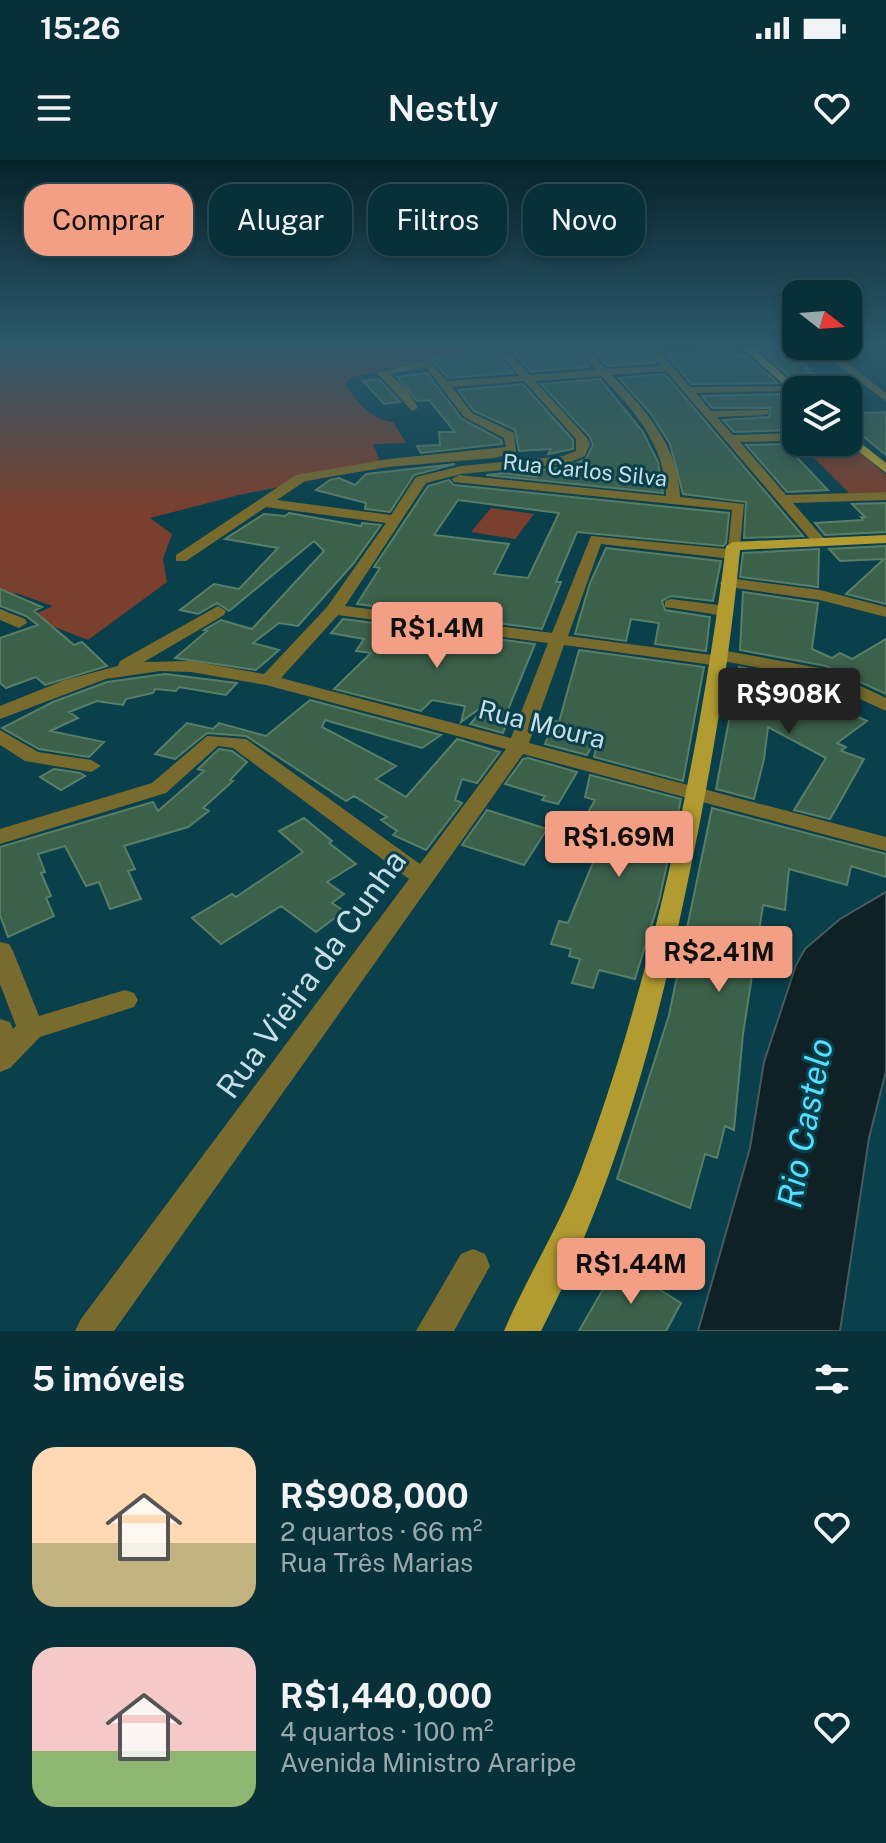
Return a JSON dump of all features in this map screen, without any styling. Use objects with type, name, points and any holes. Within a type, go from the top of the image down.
[{"type":"main road","points":[[862,449],[886,469]]},
{"type":"main road","points":[[522,1331],[560,1264],[606,1152],[642,1033],[696,793],[720,658],[733,550],[886,539]]},
{"type":"street","points":[[409,402],[412,408]]},
{"type":"street","points":[[181,558],[266,503],[290,483],[323,473],[425,459],[494,454],[512,449],[510,436],[468,415],[458,402]]},
{"type":"street","points":[[268,680],[298,654],[337,610],[394,520],[427,476],[549,463],[581,453],[584,444],[581,438],[547,402]]},
{"type":"street","points":[[630,402],[660,445],[671,472],[673,501]]},
{"type":"street","points":[[700,402],[820,542]]},
{"type":"street","points":[[710,414],[764,412]]},
{"type":"street","points":[[732,439],[782,437]]},
{"type":"street","name":"Rua Carlos Silva","points":[[427,476],[739,507],[733,550]]},
{"type":"street","points":[[784,499],[886,496]]},
{"type":"street","points":[[266,503],[394,520]]},
{"type":"street","name":"Rua Vieira da Cunha","points":[[93,1331],[517,748],[596,539],[733,550]]},
{"type":"street","points":[[728,583],[820,595],[886,612]]},
{"type":"street","points":[[671,604],[726,611]]},
{"type":"street","points":[[337,610],[819,673],[886,705]]},
{"type":"street","points":[[122,667],[218,611]]},
{"type":"street","points":[[0,614],[19,623],[0,631]]},
{"type":"street","name":"Rua Moura","points":[[0,713],[122,667],[182,664],[268,680],[886,844]]},
{"type":"street","points":[[0,736],[32,757],[91,766]]},
{"type":"street","points":[[0,837],[159,788],[214,740],[224,739],[239,743],[423,877]]},
{"type":"street","points":[[0,951],[31,1029]]},
{"type":"street","points":[[3,1047],[31,1029],[125,1000]]},
{"type":"street","points":[[434,1331],[473,1266]]},
{"type":"shaded area","points":[[0,402],[359,402],[378,418],[393,422],[406,443],[373,444],[382,466],[239,495],[150,518],[172,534],[163,559],[167,582],[88,640],[29,617],[53,606],[16,593],[0,601]]},
{"type":"shaded area","points":[[862,454],[886,475],[886,492],[849,493],[812,456]]},
{"type":"shaded area","points":[[491,508],[534,514],[515,539],[471,532]]},
{"type":"water","name":"Rio Castelo","points":[[886,892],[886,1071],[869,1138],[840,1331],[698,1331],[750,1148],[764,1062],[796,965],[805,949],[840,919]]},
{"type":"building","points":[[430,402],[449,402],[462,419],[501,440],[502,444],[421,453],[417,446],[440,445],[439,432],[455,432]]},
{"type":"building","points":[[467,402],[539,402],[573,440],[573,449],[548,454],[551,449],[519,451],[515,430],[474,411]]},
{"type":"building","points":[[557,402],[618,402],[643,432],[658,462],[663,493],[486,475],[505,473],[536,477],[540,470],[566,467],[586,459],[593,445],[590,437]]},
{"type":"building","points":[[640,402],[689,402],[803,536],[744,538],[746,502],[683,494],[670,444]]},
{"type":"building","points":[[707,402],[782,402],[782,430],[734,432],[723,420],[769,417],[770,408],[712,408]]},
{"type":"building","points":[[862,411],[886,412],[886,455],[862,435]]},
{"type":"building","points":[[782,444],[782,456],[795,456],[828,490],[787,492],[746,445]]},
{"type":"building","points":[[455,464],[414,475],[390,512],[365,509],[366,503],[316,490],[339,478],[355,485],[366,474]]},
{"type":"building","points":[[449,480],[454,485],[729,513],[726,543],[723,546],[577,532],[556,582],[561,582],[542,629],[357,604],[380,568],[374,567],[428,486]],"holes":[[[458,500],[559,513],[528,578],[494,574],[509,544],[434,535]]]},
{"type":"building","points":[[886,503],[886,532],[825,535],[815,523],[863,520],[861,517],[865,517],[852,504]]},
{"type":"building","points":[[289,513],[361,526],[362,523],[381,525],[353,564],[298,626],[279,623],[253,643],[279,650],[256,670],[175,658],[207,631],[204,630],[221,620],[252,629],[324,551],[314,541],[229,611],[217,603],[198,614],[180,610],[214,584],[239,589],[278,548],[225,539],[264,514],[285,516]]},
{"type":"building","points":[[886,546],[886,604],[846,594],[884,559],[840,561],[829,549]]},
{"type":"building","points":[[606,548],[721,561],[713,601],[671,596],[662,601],[665,610],[710,617],[706,651],[655,644],[659,623],[631,619],[626,641],[575,634],[590,583]]},
{"type":"building","points":[[819,549],[818,587],[740,577],[743,553]]},
{"type":"building","points":[[0,589],[42,607],[34,611],[74,645],[82,642],[107,666],[45,685],[36,677],[6,688],[0,683],[0,638],[38,625],[26,616],[0,606]]},
{"type":"building","points":[[743,592],[818,603],[812,649],[832,658],[840,653],[852,659],[886,639],[886,694],[826,666],[740,650]]},
{"type":"building","points":[[343,619],[535,644],[505,717],[509,718],[503,733],[470,724],[481,712],[479,709],[461,722],[465,706],[432,700],[421,711],[334,689],[371,653],[356,651],[364,639],[331,633]]},
{"type":"building","points":[[579,650],[704,667],[683,781],[594,757],[600,732],[587,755],[545,744],[554,721],[559,722]]},
{"type":"building","points":[[739,667],[813,681],[855,700],[841,709],[867,721],[837,743],[846,747],[841,751],[864,759],[830,819],[794,810],[826,758],[768,727],[754,799],[716,789]]},
{"type":"building","points":[[165,674],[237,683],[226,695],[179,687],[176,691],[155,689],[153,693],[126,699],[123,705],[97,701],[69,712],[78,718],[50,731],[104,742],[89,757],[39,749],[2,728],[53,702],[107,682]]},
{"type":"building","points":[[310,700],[441,735],[422,748],[325,720],[322,727],[396,766],[376,779],[406,797],[457,739],[500,752],[477,783],[462,779],[455,800],[462,803],[426,850],[393,835],[397,831],[381,820],[387,817],[354,796],[346,801],[246,736],[207,733],[175,759],[155,754],[187,723],[213,729],[219,723],[266,736]]},
{"type":"building","points":[[219,749],[232,751],[247,762],[230,780],[233,781],[203,808],[209,811],[188,827],[124,846],[135,869],[128,871],[141,899],[110,909],[99,882],[86,886],[65,846],[38,854],[45,872],[41,873],[51,896],[46,898],[54,916],[8,937],[0,915],[0,847],[153,802],[158,811],[204,771],[198,769]]},
{"type":"building","points":[[523,759],[577,772],[558,804],[542,800],[545,796],[505,784]]},
{"type":"building","points":[[54,769],[85,776],[61,790],[40,777]]},
{"type":"building","points":[[590,775],[681,799],[659,901],[635,979],[599,970],[593,988],[572,983],[580,959],[569,956],[571,949],[551,944],[559,921],[568,923],[602,841],[574,837],[595,800],[585,797]]},
{"type":"building","points":[[712,808],[886,854],[886,877],[851,866],[847,885],[789,869],[785,910],[763,905],[743,1034],[734,1130],[725,1126],[717,1158],[705,1154],[690,1208],[617,1179],[669,1015]]},
{"type":"building","points":[[487,810],[547,829],[524,865],[462,845]]},
{"type":"building","points":[[304,818],[356,864],[327,882],[344,894],[332,903],[344,911],[316,932],[281,906],[221,944],[192,918],[232,894],[236,897],[303,852],[279,831]]},
{"type":"building","points":[[618,1263],[681,1303],[666,1331],[579,1331]]}]
